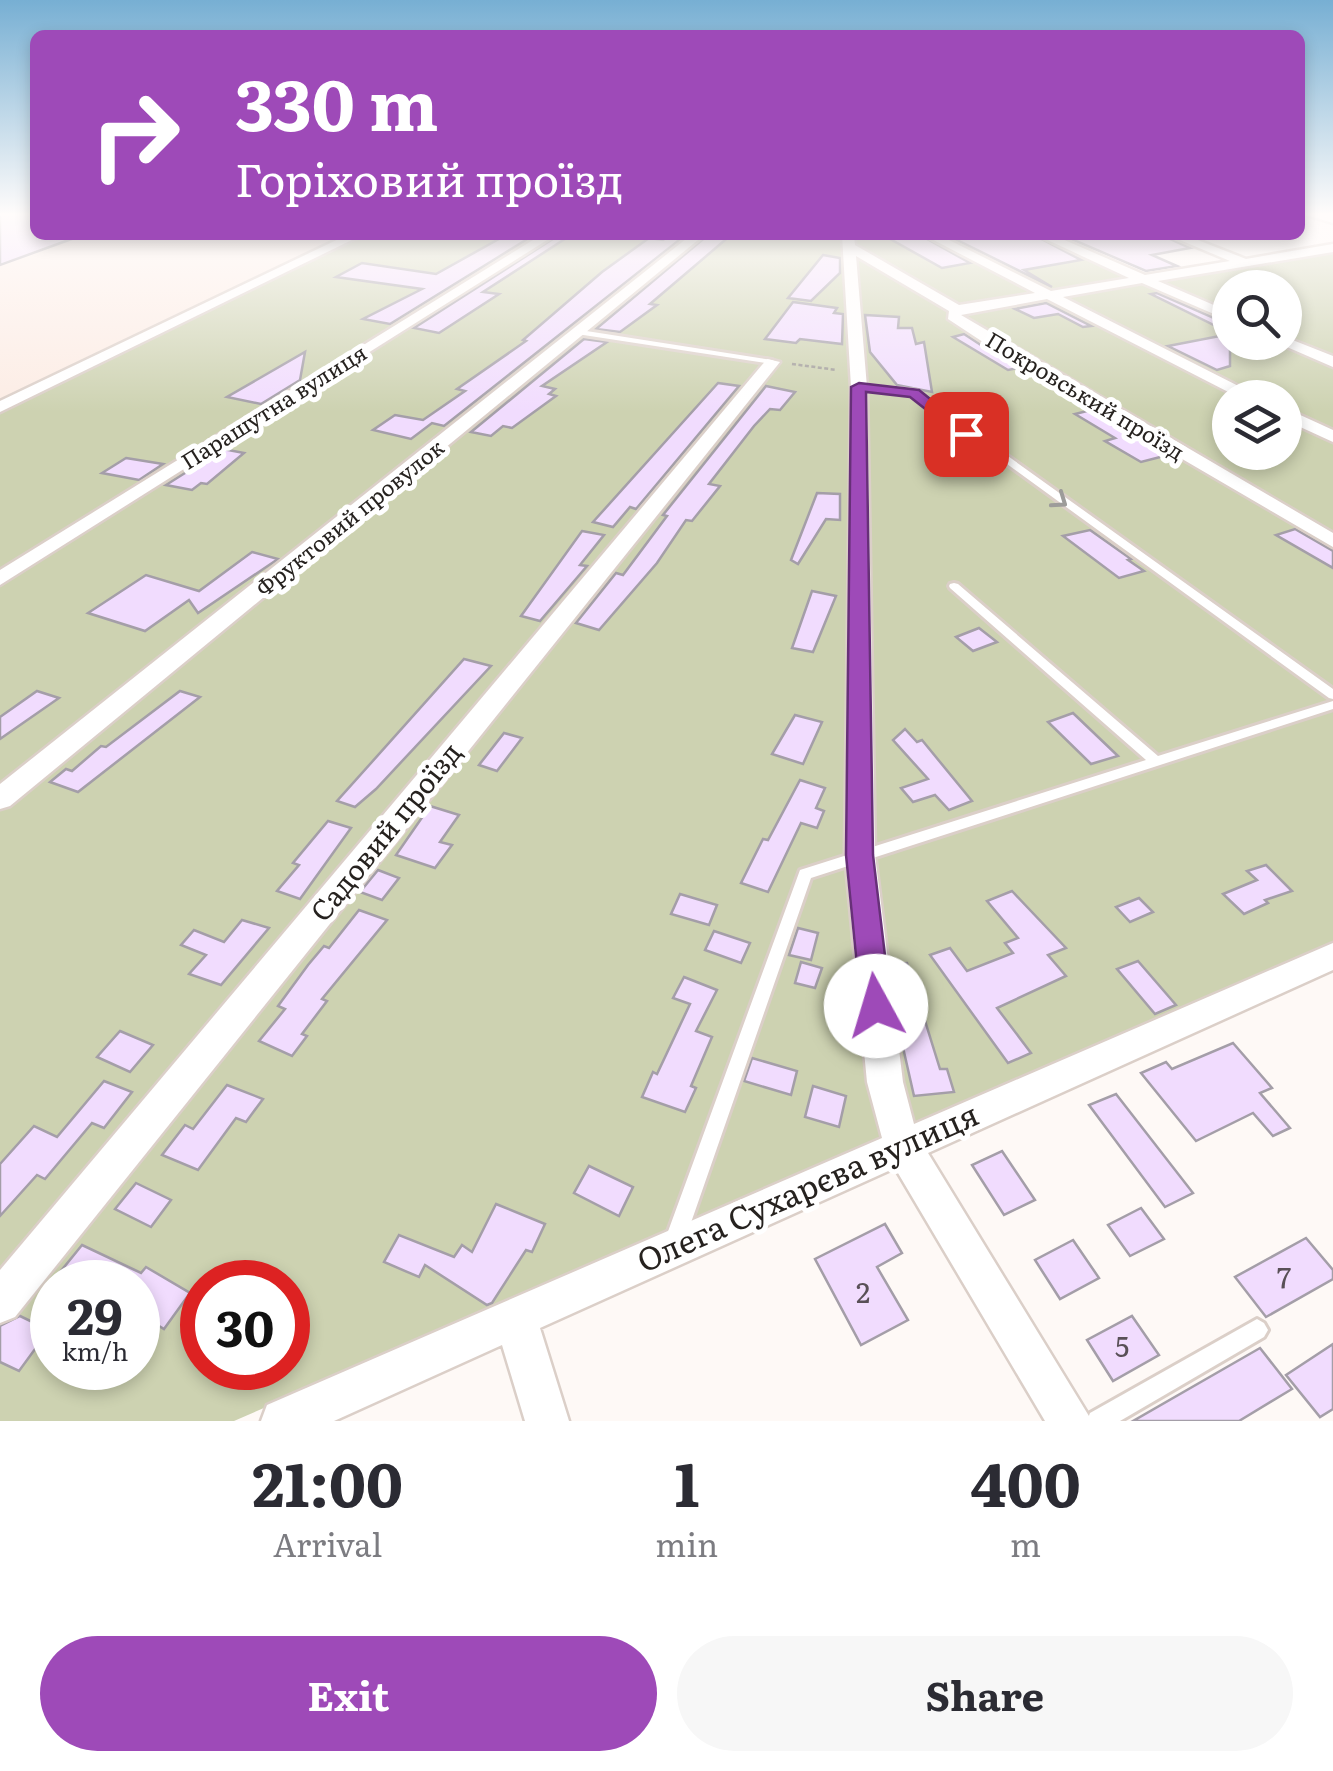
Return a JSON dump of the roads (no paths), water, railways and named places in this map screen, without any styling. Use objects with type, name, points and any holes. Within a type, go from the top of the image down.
[{"type":"street","points":[[0,407],[264,279]]},
{"type":"street","name":"Парашутна вулиця","points":[[0,580],[478,279]]},
{"type":"street","name":"Фруктовий провулок","points":[[0,799],[644,279]]},
{"type":"street","points":[[851,279],[858,380],[860,855],[885,1082],[902,1145],[1070,1421]]},
{"type":"street","name":"Покровський проїзд","points":[[909,279],[957,310],[953,316],[996,345],[1333,541]]},
{"type":"street","points":[[1018,279],[1218,380]]},
{"type":"street","points":[[957,310],[1134,279]]},
{"type":"street","points":[[1145,279],[1212,309]]},
{"type":"street","points":[[1302,348],[1333,362]]},
{"type":"street","name":"Садовий проїзд","points":[[0,1302],[772,362]]},
{"type":"street","points":[[1302,422],[1333,437]]},
{"type":"street","name":"Олега Сухарєва вулиця","points":[[283,1421],[1333,956]]},
{"type":"street","points":[[515,1317],[546,1421]]},
{"type":"lane","points":[[580,332],[772,362]]},
{"type":"lane","points":[[858,380],[914,394],[1333,695]]},
{"type":"lane","points":[[954,586],[1155,762]]},
{"type":"lane","points":[[672,1249],[804,874],[1333,705]]},
{"type":"lane","points":[[1098,1421],[1257,1330]]}]
